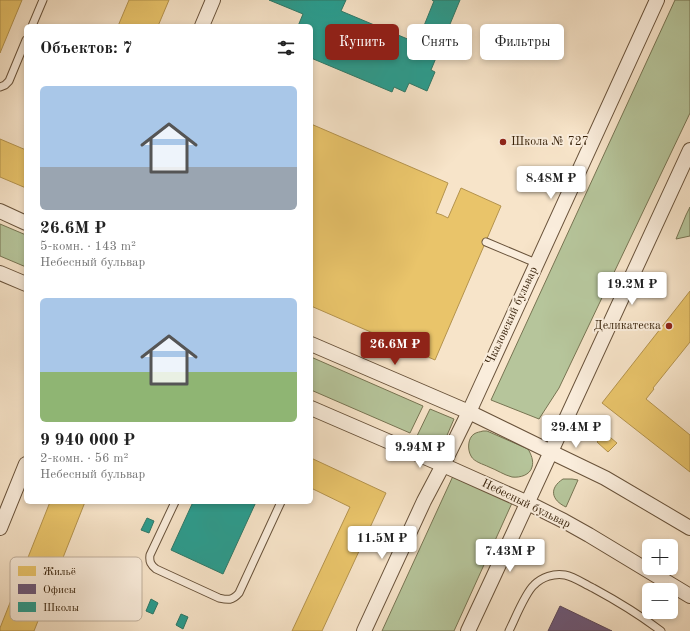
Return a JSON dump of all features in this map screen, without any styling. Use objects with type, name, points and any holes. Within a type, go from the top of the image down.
[{"type":"street","points":[[203,24],[213,0]]},
{"type":"street","name":"Чкаловский бульвар","points":[[364,631],[424,501],[468,412],[657,0]]},
{"type":"street","points":[[468,631],[528,504],[690,150]]},
{"type":"street","points":[[0,211],[24,222]]},
{"type":"street","points":[[0,272],[24,283]]},
{"type":"street","points":[[313,345],[468,412],[605,478],[690,528]]},
{"type":"street","name":"Небесный бульвар","points":[[313,409],[443,465],[564,521],[690,596]]},
{"type":"street","points":[[0,528],[24,469]]},
{"type":"lane","points":[[33,24],[43,0]]},
{"type":"lane","points":[[0,87],[6,85],[9,81],[24,45]]},
{"type":"lane","points":[[486,242],[536,263]]},
{"type":"lane","points":[[173,504],[150,555],[149,561],[151,565],[156,569],[219,598],[229,600],[239,593],[280,504]]},
{"type":"lane","points":[[510,631],[533,585],[544,578],[555,575],[565,575],[576,579],[621,604],[661,631]]},
{"type":"green space","points":[[675,0],[690,0],[690,113],[559,388],[539,419],[491,400]]},
{"type":"green space","points":[[690,207],[690,236],[676,239],[686,215]]},
{"type":"green space","points":[[0,224],[24,234],[24,266],[0,256]]},
{"type":"green space","points":[[313,358],[423,406],[410,433],[313,391]]},
{"type":"green space","points":[[430,409],[454,419],[442,447],[417,436]]},
{"type":"green space","points":[[487,431],[528,449],[533,462],[531,470],[527,474],[512,477],[474,460],[469,450],[469,441],[474,434]]},
{"type":"green space","points":[[453,476],[512,503],[454,631],[382,631]]},
{"type":"green space","points":[[563,479],[578,480],[566,507],[557,501],[554,494],[555,486]]},
{"type":"building: Жильё","points":[[0,0],[22,0],[0,53]]},
{"type":"building: Жильё","points":[[129,0],[169,0],[159,24],[119,24]]},
{"type":"building: Жильё","points":[[313,125],[448,183],[436,213],[448,218],[461,188],[501,206],[435,360],[313,307]]},
{"type":"building: Жильё","points":[[0,139],[24,149],[24,187],[0,177]]},
{"type":"building: Жильё","points":[[690,291],[690,342],[646,399],[690,435],[690,472],[602,403]]},
{"type":"building: Жильё","points":[[605,433],[617,443],[608,452],[597,442]]},
{"type":"building: Жильё","points":[[313,459],[386,493],[322,631],[292,631],[350,507],[313,489]]},
{"type":"building: Жильё","points":[[49,504],[84,504],[63,557],[28,557]]},
{"type":"building: Жильё","points":[[10,603],[10,621],[38,621],[34,631],[0,631]]},
{"type":"building: Офисы","points":[[560,606],[612,631],[548,631]]},
{"type":"building: Школы","points":[[269,0],[346,0],[341,11],[372,24],[325,24],[325,60],[399,60],[399,35],[407,39],[407,60],[435,60],[431,70],[435,72],[427,91],[409,83],[405,92],[394,87],[392,92],[313,59],[313,24],[299,24],[303,14]]},
{"type":"building: Школы","points":[[432,0],[460,0],[450,24],[425,24],[434,1]]},
{"type":"building: Школы","points":[[192,504],[255,504],[223,574],[171,550]]},
{"type":"building: Школы","points":[[147,518],[154,521],[149,533],[141,530]]},
{"type":"building: Школы","points":[[151,599],[158,603],[153,614],[146,611]]},
{"type":"building: Школы","points":[[181,614],[188,617],[183,629],[176,625]]},
{"type":"place","name":"Школа № 727","points":[[503,142]]},
{"type":"place","name":"Деликатеска","points":[[669,326]]}]
